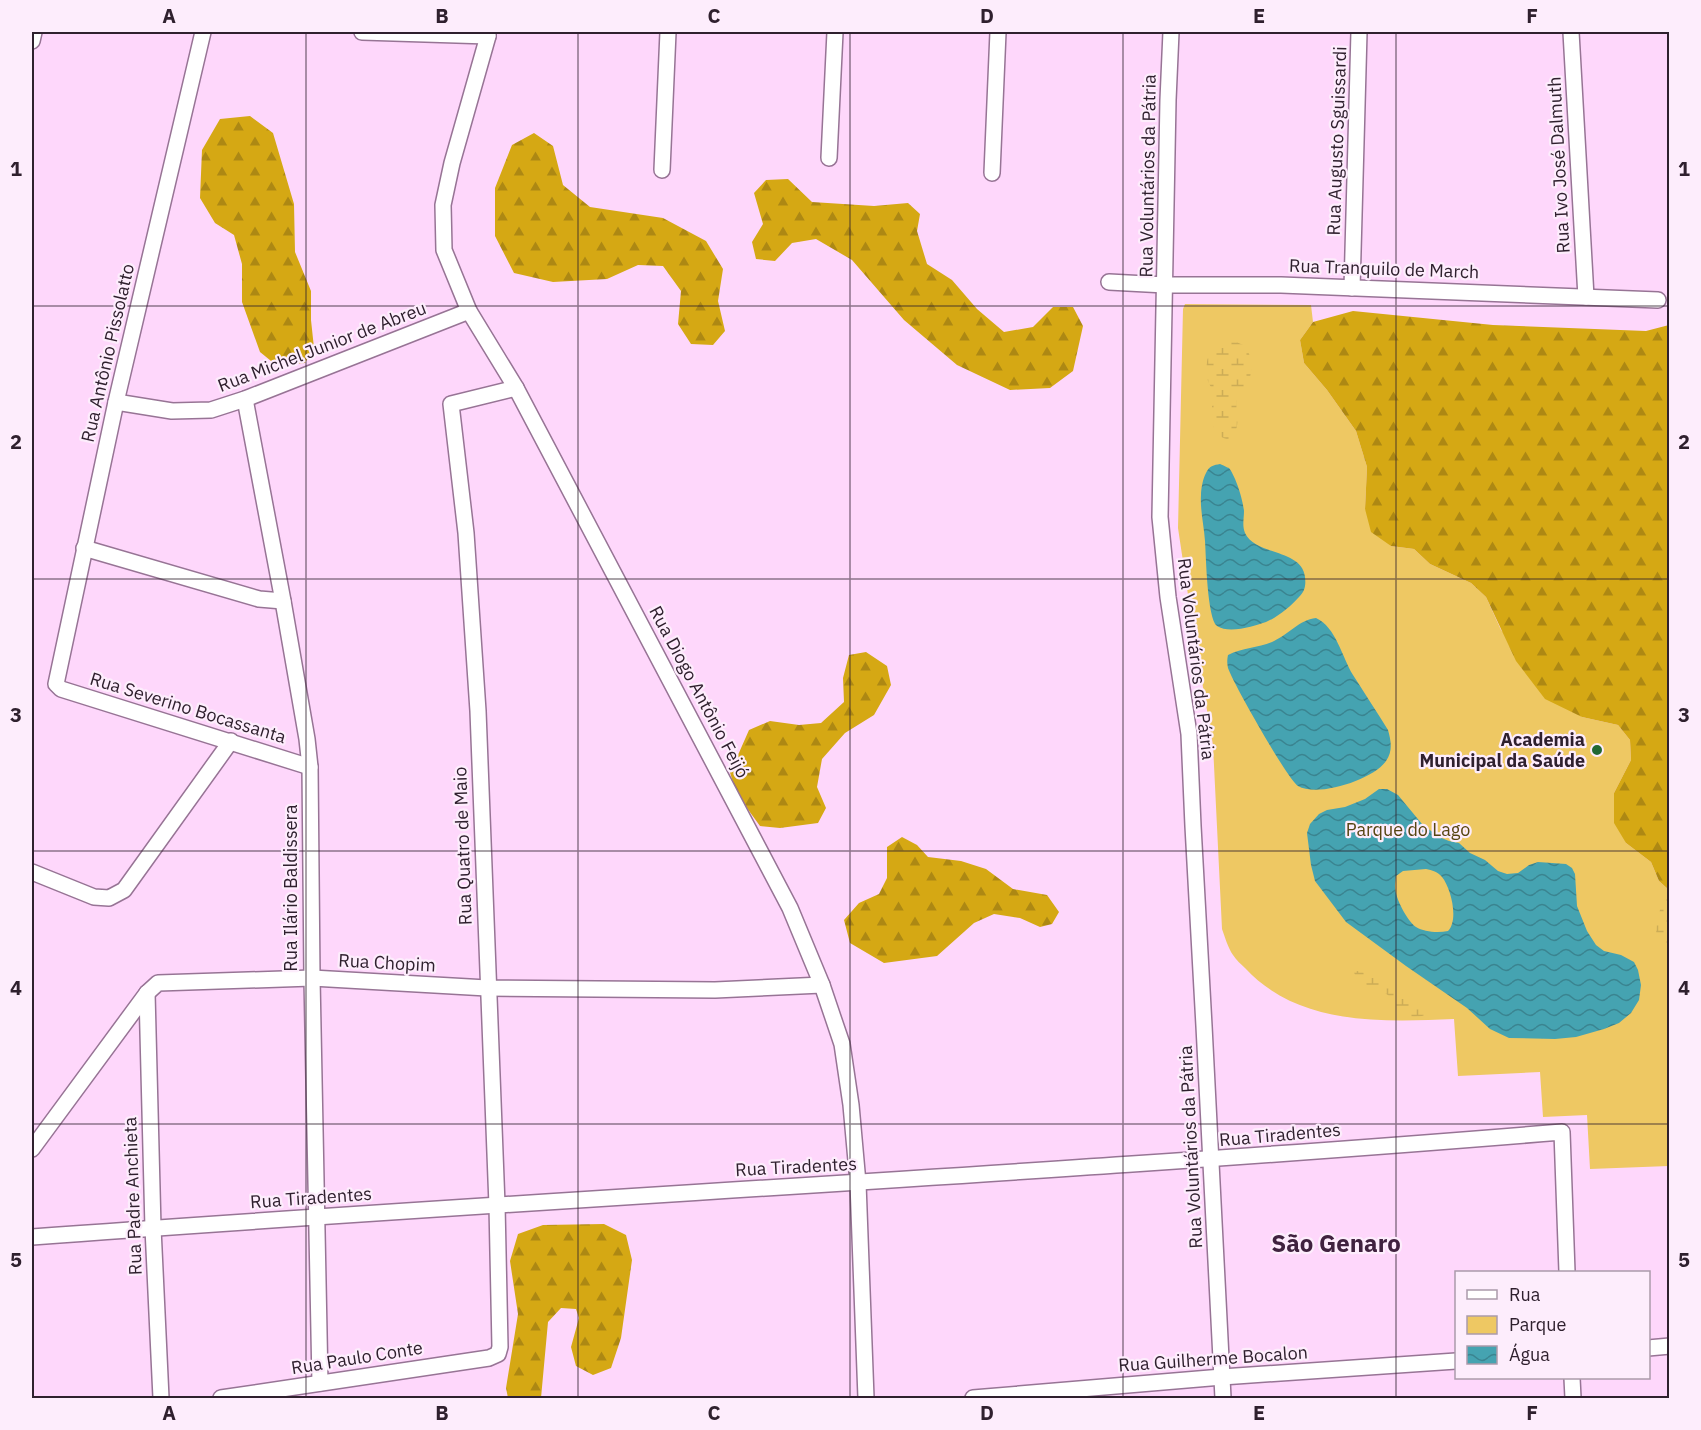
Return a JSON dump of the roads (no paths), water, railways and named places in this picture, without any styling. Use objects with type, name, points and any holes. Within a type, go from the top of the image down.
[{"type":"street","points":[[32,41],[34,32]]},
{"type":"street","name":"Rua Antônio Pissolatto","points":[[56,684],[116,402],[203,32]]},
{"type":"street","points":[[362,32],[488,34]]},
{"type":"street","points":[[662,170],[668,32]]},
{"type":"street","points":[[829,158],[835,32]]},
{"type":"street","points":[[992,173],[998,32]]},
{"type":"street","name":"Rua Voluntários da Pátria","points":[[1172,32],[1168,100],[1160,517],[1168,597],[1189,734],[1223,1398]]},
{"type":"street","name":"Rua Augusto Sguissardi","points":[[1352,288],[1359,32]]},
{"type":"street","name":"Rua Ivo José Dalmuth","points":[[1571,32],[1586,297]]},
{"type":"street","name":"Rua Diogo Antônio Feijó","points":[[488,34],[452,163],[443,205],[444,250],[469,311],[516,388],[790,908],[822,985],[842,1044],[851,1105],[858,1183],[866,1398]]},
{"type":"street","name":"Rua Tranquilo de March","points":[[1109,282],[1165,285],[1281,285],[1658,300]]},
{"type":"street","name":"Rua Michel Junior de Abreu","points":[[116,402],[172,411],[211,410],[245,399],[469,311]]},
{"type":"street","name":"Rua Quatro de Maio","points":[[498,1354],[500,1347],[497,1205],[478,711],[466,533],[451,404],[516,388]]},
{"type":"street","name":"Rua Ilário Baldissera","points":[[245,399],[283,601],[310,767],[320,1383]]},
{"type":"street","points":[[84,548],[259,599],[283,601]]},
{"type":"street","name":"Rua Severino Bocassanta","points":[[56,684],[61,688],[310,767]]},
{"type":"street","points":[[32,872],[94,897],[109,898],[124,890],[231,741]]},
{"type":"street","name":"Rua Chopim","points":[[147,993],[158,983],[312,978],[488,988],[715,990],[822,985]]},
{"type":"street","points":[[32,1149],[147,993]]},
{"type":"street","name":"Rua Padre Anchieta","points":[[147,993],[153,1228],[161,1398]]},
{"type":"street","name":"Rua Tiradentes","points":[[32,1237],[1211,1160],[1562,1132],[1568,1271]]},
{"type":"street","points":[[1650,1348],[1670,1346]]},
{"type":"street","name":"Rua Paulo Conte","points":[[221,1398],[489,1358],[498,1354]]},
{"type":"street","name":"Rua Guilherme Bocalon","points":[[973,1398],[1222,1377],[1455,1361]]},
{"type":"street","points":[[1572,1379],[1573,1398]]},
{"type":"water","points":[[1220,464],[1229,468],[1237,483],[1244,511],[1245,533],[1259,546],[1296,562],[1302,568],[1305,577],[1305,588],[1301,595],[1280,614],[1261,624],[1235,629],[1217,626],[1211,611],[1208,586],[1201,490],[1207,471],[1212,466]]},
{"type":"water","points":[[1316,618],[1323,622],[1334,635],[1353,675],[1388,730],[1391,746],[1386,761],[1380,768],[1345,785],[1318,790],[1298,786],[1292,780],[1250,710],[1232,677],[1227,661],[1228,655],[1274,641],[1304,621]]},
{"type":"water","points":[[1379,789],[1387,789],[1398,795],[1422,824],[1439,837],[1459,843],[1470,853],[1485,860],[1498,871],[1507,874],[1518,873],[1538,862],[1566,864],[1572,868],[1575,874],[1577,906],[1587,931],[1596,945],[1604,951],[1621,955],[1634,962],[1638,970],[1641,985],[1639,1000],[1631,1013],[1619,1023],[1576,1037],[1509,1038],[1490,1029],[1467,1008],[1346,922],[1315,881],[1307,833],[1310,824],[1319,814],[1365,799]],"holes":[[[1426,869],[1442,877],[1451,896],[1453,919],[1448,931],[1431,932],[1416,927],[1399,902],[1395,890],[1396,876],[1403,871]]]},
{"type":"place","name":"Academia Municipal da Saúde","points":[[1597,750]]},
{"type":"district","name":"São Genaro","points":[[1336,1244]]},
{"type":"park label","name":"Parque do Lago","points":[[1408,830]]}]
